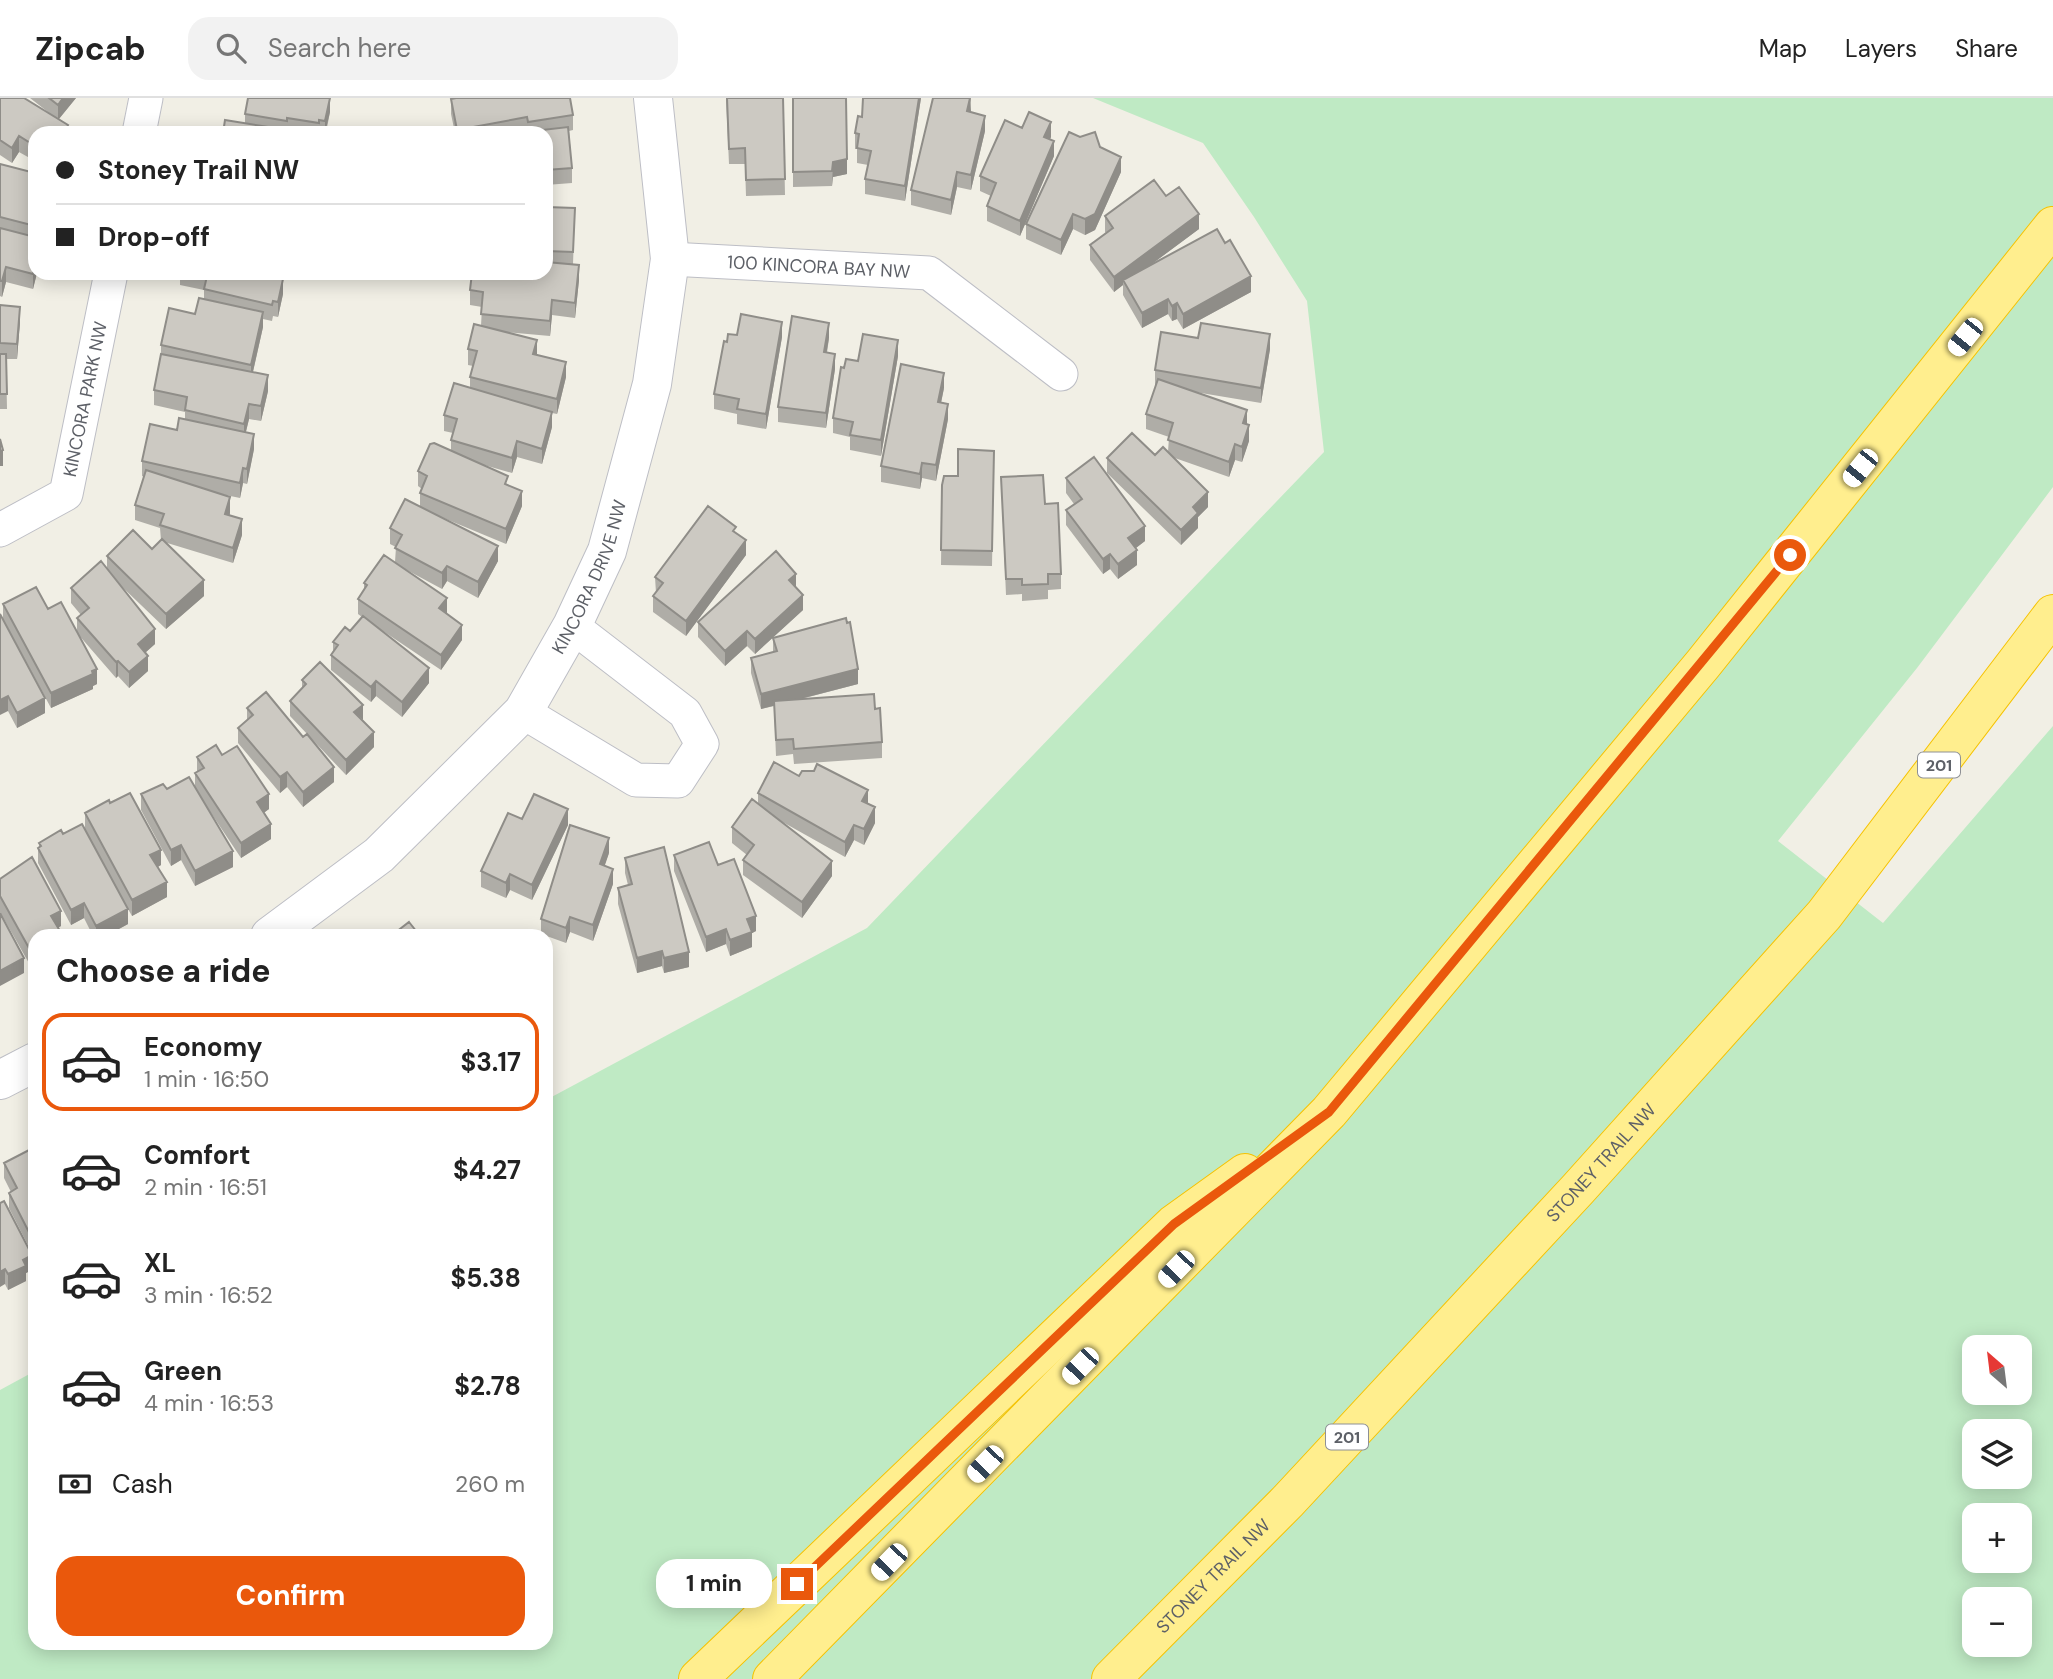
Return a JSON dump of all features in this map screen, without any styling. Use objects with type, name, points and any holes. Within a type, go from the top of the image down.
[{"type":"highway","points":[[772,1679],[1329,1112],[1703,664],[2053,226]]},
{"type":"highway","name":"STONEY TRAIL NW","points":[[1111,1679],[1288,1501],[1578,1189],[1824,915],[2053,614]]},
{"type":"highway","points":[[1824,915],[2053,656]]},
{"type":"highway","points":[[698,1679],[1174,1224],[1329,1112]]},
{"type":"street","points":[[140,126],[146,98]]},
{"type":"street","name":"KINCORA DRIVE NW","points":[[279,929],[379,855],[523,712],[572,626],[607,551],[652,384],[670,259],[653,98]]},
{"type":"street","name":"100 KINCORA BAY NW","points":[[670,259],[929,273],[1061,374]]},
{"type":"street","name":"KINCORA PARK NW","points":[[0,530],[66,494],[110,280]]},
{"type":"street","points":[[523,712],[636,779],[678,781],[702,744],[684,713],[572,626]]},
{"type":"street","points":[[0,1080],[28,1066]]},
{"type":"green space","points":[[1093,98],[2053,98],[2053,487],[1917,668],[1778,841],[1883,923],[2053,726],[2053,1679],[0,1679],[0,1390],[28,1375],[28,1650],[553,1650],[553,1096],[867,928],[1324,452],[1307,301],[1203,143]]},
{"type":"building","points":[[0,98],[24,98],[68,125],[28,126],[28,142],[19,136],[12,148],[0,140]]},
{"type":"building","points":[[49,98],[63,98],[58,105]]},
{"type":"building","points":[[248,98],[330,98],[325,121],[319,120],[319,123],[245,114]]},
{"type":"building","points":[[570,98],[573,115],[528,122],[527,117],[479,126],[456,126],[451,99]]},
{"type":"building","points":[[727,98],[783,98],[785,179],[746,180],[745,148],[729,149]]},
{"type":"building","points":[[793,98],[846,98],[847,159],[833,162],[832,171],[793,172]]},
{"type":"building","points":[[863,98],[919,98],[905,186],[865,179],[871,151],[857,148],[859,134],[855,133],[858,116],[862,117]]},
{"type":"building","points":[[933,98],[970,98],[967,111],[985,116],[971,175],[957,172],[951,200],[911,190]]},
{"type":"building","points":[[1029,112],[1051,122],[1044,137],[1054,141],[1020,221],[987,206],[996,183],[980,176],[1005,120],[1022,128]]},
{"type":"building","points":[[225,120],[262,126],[224,126]]},
{"type":"building","points":[[568,127],[572,168],[553,169],[553,129]]},
{"type":"building","points":[[1069,132],[1080,137],[1095,132],[1100,147],[1121,157],[1095,214],[1085,219],[1073,214],[1061,240],[1026,224]]},
{"type":"building","points":[[0,164],[28,171],[28,224],[0,217]]},
{"type":"building","points":[[1154,180],[1166,196],[1179,187],[1199,214],[1114,277],[1090,245],[1113,228],[1105,216]]},
{"type":"building","points":[[553,207],[575,208],[573,252],[553,251]]},
{"type":"building","points":[[0,228],[28,235],[28,273],[6,267],[0,281]]},
{"type":"building","points":[[1217,229],[1225,243],[1230,240],[1251,276],[1183,314],[1177,303],[1172,306],[1168,299],[1142,313],[1123,280]]},
{"type":"building","points":[[553,263],[579,265],[575,303],[552,300],[550,321],[481,314],[483,292],[470,290],[471,280],[553,280]]},
{"type":"building","points":[[206,280],[283,280],[278,302],[273,301],[272,305],[204,289]]},
{"type":"building","points":[[199,298],[263,312],[251,365],[161,345],[169,308],[195,314]]},
{"type":"building","points":[[0,305],[20,307],[17,344],[0,343]]},
{"type":"building","points":[[741,314],[782,322],[766,414],[737,409],[739,399],[714,394],[724,341],[727,342],[728,334],[737,335]]},
{"type":"building","points":[[792,316],[829,323],[824,352],[835,354],[826,413],[778,407]]},
{"type":"building","points":[[1201,323],[1270,334],[1261,388],[1155,370],[1161,332],[1198,338]]},
{"type":"building","points":[[474,324],[537,340],[533,354],[566,362],[557,399],[470,377],[477,351],[468,349]]},
{"type":"building","points":[[863,334],[898,340],[881,440],[850,435],[853,422],[833,418],[841,367],[844,368],[846,359],[858,361]]},
{"type":"building","points":[[0,354],[6,354],[7,394],[0,394]]},
{"type":"building","points":[[161,354],[268,375],[261,406],[249,404],[244,424],[185,410],[187,397],[154,390]]},
{"type":"building","points":[[901,364],[944,373],[938,402],[948,404],[936,465],[922,463],[920,474],[881,466]]},
{"type":"building","points":[[1158,379],[1247,410],[1243,423],[1249,425],[1242,447],[1235,444],[1229,462],[1168,440],[1173,423],[1146,414]]},
{"type":"building","points":[[454,383],[552,412],[542,449],[517,441],[512,458],[451,440],[457,419],[444,415]]},
{"type":"building","points":[[179,418],[254,434],[247,469],[243,468],[240,483],[142,461],[150,424],[177,430]]},
{"type":"building","points":[[1132,433],[1155,455],[1163,447],[1208,492],[1193,507],[1198,513],[1181,530],[1107,458]]},
{"type":"building","points":[[434,443],[508,476],[505,484],[522,491],[506,529],[420,493],[427,476],[418,471],[430,444]]},
{"type":"building","points":[[958,449],[994,451],[992,551],[941,550],[942,485],[944,476],[958,476]]},
{"type":"building","points":[[1094,457],[1145,526],[1128,538],[1137,550],[1118,564],[1110,554],[1103,559],[1066,510],[1082,499],[1066,478]]},
{"type":"building","points":[[146,470],[230,497],[225,514],[242,519],[233,548],[160,525],[164,514],[135,505]]},
{"type":"building","points":[[1043,475],[1045,504],[1058,503],[1061,574],[1048,574],[1048,584],[1022,585],[1022,579],[1006,579],[1001,477]]},
{"type":"building","points":[[405,499],[498,546],[478,582],[447,566],[442,573],[395,548],[402,535],[390,528]]},
{"type":"building","points":[[708,506],[736,527],[733,531],[746,540],[686,621],[653,596],[663,583],[655,577]]},
{"type":"building","points":[[133,530],[152,549],[162,539],[204,580],[166,614],[107,556]]},
{"type":"building","points":[[776,551],[796,574],[789,580],[803,595],[755,639],[747,631],[725,651],[698,622]]},
{"type":"building","points":[[384,555],[447,598],[439,608],[462,625],[441,655],[358,599],[367,585],[364,583]]},
{"type":"building","points":[[101,561],[155,629],[138,644],[148,656],[129,672],[116,662],[77,618],[89,608],[71,588]]},
{"type":"building","points":[[36,587],[48,609],[61,602],[97,669],[92,671],[93,674],[51,693],[3,604]]},
{"type":"building","points":[[0,614],[45,698],[17,713],[8,696],[0,700]]},
{"type":"building","points":[[363,616],[429,668],[402,702],[376,681],[371,687],[331,655],[338,645],[333,642],[345,627],[350,631]]},
{"type":"building","points":[[846,618],[847,623],[850,622],[858,669],[761,694],[751,658],[777,651],[773,638]]},
{"type":"building","points":[[320,662],[363,705],[354,712],[374,732],[346,760],[290,701],[306,684],[302,680]]},
{"type":"building","points":[[266,692],[303,737],[307,734],[334,767],[303,792],[287,772],[280,777],[238,728],[253,715],[247,708]]},
{"type":"building","points":[[874,694],[875,709],[880,708],[882,742],[794,749],[793,739],[776,740],[774,701]]},
{"type":"building","points":[[216,745],[222,755],[237,746],[269,794],[257,802],[271,824],[241,843],[195,773],[204,768],[197,757]]},
{"type":"building","points":[[774,762],[799,776],[802,771],[814,771],[817,764],[868,790],[862,801],[875,807],[864,829],[854,825],[845,842],[758,793]]},
{"type":"building","points":[[189,777],[233,851],[195,871],[181,845],[171,850],[141,794],[163,784],[167,789]]},
{"type":"building","points":[[130,793],[161,850],[150,855],[167,882],[132,900],[85,813],[109,800],[110,803]]},
{"type":"building","points":[[534,794],[568,809],[532,885],[510,874],[506,883],[481,871],[508,813],[522,819]]},
{"type":"building","points":[[752,799],[832,861],[802,902],[743,860],[754,845],[732,827]]},
{"type":"building","points":[[82,824],[128,909],[96,926],[84,903],[71,910],[38,848],[41,846],[39,843],[61,830],[63,834]]},
{"type":"building","points":[[570,825],[609,838],[600,864],[613,869],[593,925],[570,917],[566,928],[541,919]]},
{"type":"building","points":[[709,842],[718,865],[734,859],[756,916],[747,919],[752,932],[730,940],[726,929],[706,937],[674,855]]},
{"type":"building","points":[[664,847],[689,952],[664,958],[662,951],[637,958],[618,888],[632,884],[625,858]]},
{"type":"building","points":[[32,857],[61,911],[51,916],[59,929],[28,929],[28,946],[0,896],[0,879]]},
{"type":"building","points":[[0,913],[24,958],[0,971]]},
{"type":"building","points":[[409,922],[414,929],[400,929]]},
{"type":"building","points":[[28,1151],[28,1230],[9,1193],[17,1188],[4,1163]]},
{"type":"building","points":[[4,1201],[28,1247],[28,1257],[23,1260],[26,1266],[8,1274],[5,1269],[0,1272],[0,1203]]},
{"type":"route","points":[[797,1584],[1174,1224],[1329,1112],[1703,664],[1790,555]]}]
